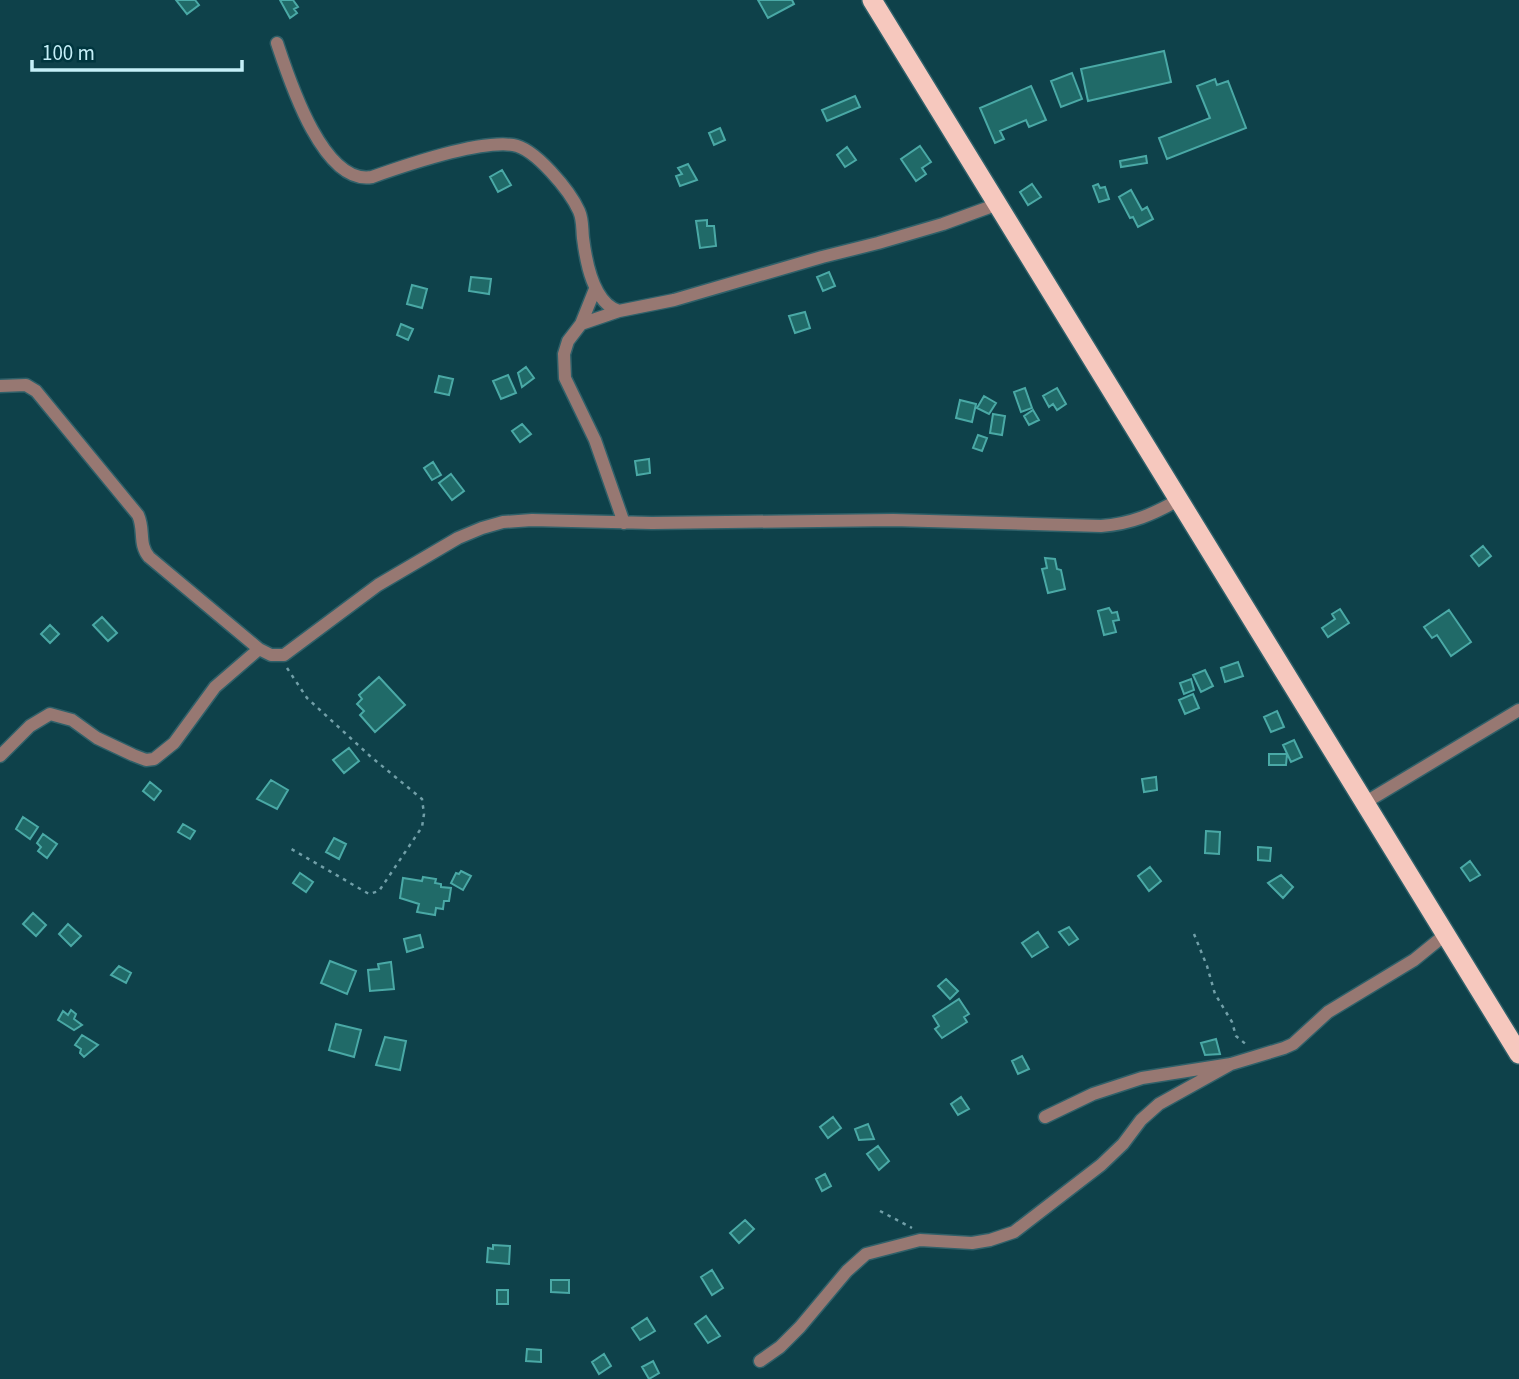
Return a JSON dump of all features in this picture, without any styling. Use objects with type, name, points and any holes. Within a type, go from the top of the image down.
[{"type":"highway","points":[[872,0],[1519,1054]]},
{"type":"street","points":[[277,43],[292,88],[312,129],[327,153],[351,175],[372,177],[458,151],[500,144],[519,146],[535,154],[579,210],[596,289],[605,304],[619,311]]},
{"type":"street","points":[[581,324],[619,311],[674,300],[877,243],[943,224],[998,204]]},
{"type":"street","points":[[596,289],[581,324],[568,341],[564,354],[565,378],[596,440],[624,523]]},
{"type":"street","points":[[0,386],[26,385],[36,391],[138,515],[141,521],[142,548],[149,557],[259,649],[271,655],[284,655],[378,585],[458,538],[503,522],[893,520],[1101,526],[1143,519],[1180,499]]},
{"type":"street","points":[[0,756],[30,726],[50,714],[72,720],[97,738],[133,755],[146,760],[154,759],[174,743],[215,687],[259,649]]},
{"type":"street","points":[[1366,802],[1519,710]]},
{"type":"street","points":[[1045,1117],[1093,1094],[1142,1079],[1231,1064],[1293,1044],[1328,1012],[1414,960],[1446,934]]},
{"type":"street","points":[[760,1361],[793,1333],[847,1271],[866,1254],[920,1240],[972,1242],[990,1240],[1014,1232],[1101,1165],[1159,1104],[1231,1064]]},
{"type":"path","points":[[284,655],[286,665],[307,698],[422,799],[424,814],[422,827],[379,891],[369,894],[288,847]]},
{"type":"path","points":[[1194,934],[1215,994],[1232,1022],[1236,1036],[1260,1056]]},
{"type":"path","points":[[880,1211],[933,1240]]},
{"type":"building","points":[[176,0],[195,0],[199,5],[187,14]]},
{"type":"building","points":[[280,0],[293,0],[298,7],[294,9],[297,13],[290,18]]},
{"type":"building","points":[[758,0],[792,0],[794,4],[768,18]]},
{"type":"building","points":[[1164,51],[1171,82],[1088,101],[1081,69]]},
{"type":"building","points":[[1072,73],[1082,99],[1061,107],[1051,81]]},
{"type":"building","points":[[1215,79],[1217,85],[1228,81],[1246,128],[1167,159],[1159,138],[1210,118],[1197,86]]},
{"type":"building","points":[[1031,86],[1046,120],[1029,127],[1026,120],[1000,131],[1004,139],[995,143],[980,108]]},
{"type":"building","points":[[855,96],[860,107],[827,121],[822,110]]},
{"type":"building","points":[[720,128],[725,140],[714,145],[709,133]]},
{"type":"building","points":[[920,146],[931,162],[922,168],[926,174],[916,181],[901,159]]},
{"type":"building","points":[[847,147],[856,160],[845,167],[837,155]]},
{"type":"building","points":[[1146,156],[1147,163],[1121,167],[1120,161]]},
{"type":"building","points":[[688,164],[697,180],[680,186],[676,176],[682,174],[678,168]]},
{"type":"building","points":[[502,170],[511,185],[498,192],[490,177]]},
{"type":"building","points":[[1032,184],[1041,197],[1028,205],[1020,192]]},
{"type":"building","points":[[1098,184],[1100,188],[1105,187],[1109,199],[1099,202],[1093,186]]},
{"type":"building","points":[[1131,190],[1142,210],[1147,207],[1153,219],[1138,227],[1119,197]]},
{"type":"building","points":[[707,220],[707,226],[714,226],[716,246],[700,248],[696,221]]},
{"type":"building","points":[[829,272],[835,286],[823,291],[817,277]]},
{"type":"building","points":[[471,277],[491,279],[489,294],[469,291]]},
{"type":"building","points":[[412,285],[427,289],[422,308],[407,304]]},
{"type":"building","points":[[805,312],[810,328],[795,333],[789,316]]},
{"type":"building","points":[[401,324],[413,329],[408,340],[397,335]]},
{"type":"building","points":[[526,367],[534,378],[522,387],[518,373]]},
{"type":"building","points":[[508,375],[516,393],[501,399],[493,381]]},
{"type":"building","points":[[439,376],[453,379],[449,395],[435,392]]},
{"type":"building","points":[[1025,388],[1032,408],[1021,412],[1014,392]]},
{"type":"building","points":[[1057,388],[1066,404],[1057,410],[1053,404],[1049,407],[1043,396]]},
{"type":"building","points":[[984,396],[996,403],[989,414],[977,408]]},
{"type":"building","points":[[960,400],[976,404],[972,422],[956,418]]},
{"type":"building","points":[[1033,410],[1039,420],[1029,425],[1024,416]]},
{"type":"building","points":[[993,414],[1005,416],[1002,435],[990,433]]},
{"type":"building","points":[[522,424],[531,434],[520,442],[512,431]]},
{"type":"building","points":[[978,435],[987,438],[982,451],[973,448]]},
{"type":"building","points":[[649,459],[650,473],[637,475],[635,461]]},
{"type":"building","points":[[433,462],[441,475],[432,480],[424,468]]},
{"type":"building","points":[[451,474],[464,491],[452,500],[439,483]]},
{"type":"building","points":[[1483,546],[1491,556],[1479,566],[1471,556]]},
{"type":"building","points":[[1045,558],[1055,559],[1057,569],[1061,570],[1065,589],[1048,593],[1042,569],[1047,568]]},
{"type":"building","points":[[1109,608],[1112,613],[1117,612],[1119,620],[1113,621],[1116,632],[1104,635],[1098,611]]},
{"type":"building","points":[[1340,609],[1349,623],[1328,637],[1322,628],[1335,619],[1332,614]]},
{"type":"building","points":[[1449,610],[1471,642],[1451,656],[1437,635],[1432,638],[1424,627]]},
{"type":"building","points":[[102,617],[117,633],[108,641],[93,625]]},
{"type":"building","points":[[50,625],[59,634],[50,643],[41,634]]},
{"type":"building","points":[[1238,662],[1243,676],[1225,682],[1221,668]]},
{"type":"building","points":[[1205,670],[1213,686],[1201,692],[1193,675]]},
{"type":"building","points":[[379,677],[405,705],[375,732],[360,715],[364,711],[357,704],[362,699],[359,695]]},
{"type":"building","points":[[1191,679],[1194,690],[1184,694],[1180,683]]},
{"type":"building","points":[[1193,694],[1199,708],[1185,714],[1179,700]]},
{"type":"building","points":[[1277,711],[1284,727],[1271,732],[1264,717]]},
{"type":"building","points":[[1294,740],[1302,757],[1291,762],[1283,745]]},
{"type":"building","points":[[349,748],[359,761],[344,773],[333,760]]},
{"type":"building","points":[[1269,754],[1287,754],[1286,765],[1269,765]]},
{"type":"building","points":[[1156,777],[1157,790],[1144,792],[1142,779]]},
{"type":"building","points":[[271,780],[288,790],[277,809],[257,799]]},
{"type":"building","points":[[150,782],[161,791],[154,800],[143,791]]},
{"type":"building","points":[[23,817],[38,827],[30,839],[16,829]]},
{"type":"building","points":[[183,824],[195,831],[190,839],[178,832]]},
{"type":"building","points":[[1206,831],[1220,832],[1219,854],[1205,853]]},
{"type":"building","points":[[43,834],[57,844],[47,858],[38,851],[41,847],[37,843]]},
{"type":"building","points":[[334,838],[346,844],[339,859],[326,852]]},
{"type":"building","points":[[1258,847],[1271,848],[1270,861],[1258,860]]},
{"type":"building","points":[[1470,861],[1480,875],[1470,881],[1461,868]]},
{"type":"building","points":[[1150,867],[1161,881],[1149,891],[1138,876]]},
{"type":"building","points":[[461,871],[471,876],[463,890],[451,883],[456,873]]},
{"type":"building","points":[[300,873],[313,882],[306,892],[293,883]]},
{"type":"building","points":[[1281,875],[1293,887],[1283,898],[1268,883]]},
{"type":"building","points":[[423,877],[436,879],[435,883],[441,884],[441,887],[451,888],[449,901],[444,901],[443,909],[436,908],[435,915],[417,912],[419,904],[400,898],[403,878],[422,881]]},
{"type":"building","points":[[33,913],[46,925],[36,936],[23,924]]},
{"type":"building","points":[[68,924],[81,936],[71,946],[59,934]]},
{"type":"building","points":[[1069,927],[1078,939],[1069,945],[1059,932]]},
{"type":"building","points":[[1038,932],[1048,947],[1032,957],[1022,943]]},
{"type":"building","points":[[420,935],[423,947],[407,952],[404,939]]},
{"type":"building","points":[[330,961],[356,971],[347,994],[321,983]]},
{"type":"building","points":[[391,962],[394,989],[370,991],[368,970],[379,969],[378,964]]},
{"type":"building","points":[[119,966],[131,973],[126,983],[111,975]]},
{"type":"building","points":[[946,979],[958,991],[950,999],[938,986]]},
{"type":"building","points":[[959,999],[969,1014],[964,1017],[967,1022],[942,1038],[935,1029],[939,1026],[933,1016]]},
{"type":"building","points":[[71,1010],[76,1014],[74,1019],[82,1025],[74,1030],[58,1020],[63,1011],[68,1015]]},
{"type":"building","points":[[336,1024],[361,1030],[354,1057],[329,1050]]},
{"type":"building","points":[[82,1035],[98,1045],[84,1057],[80,1053],[81,1049],[75,1045]]},
{"type":"building","points":[[385,1037],[406,1041],[400,1070],[376,1065]]},
{"type":"building","points":[[1216,1039],[1220,1054],[1205,1055],[1201,1043]]},
{"type":"building","points":[[1022,1056],[1029,1069],[1018,1074],[1012,1061]]},
{"type":"building","points":[[961,1097],[969,1109],[958,1115],[951,1104]]},
{"type":"building","points":[[833,1117],[841,1128],[828,1138],[820,1127]]},
{"type":"building","points":[[868,1124],[874,1139],[859,1140],[855,1129]]},
{"type":"building","points":[[878,1146],[889,1161],[879,1170],[867,1154]]},
{"type":"building","points":[[825,1174],[831,1186],[822,1191],[816,1179]]},
{"type":"building","points":[[745,1220],[754,1229],[739,1243],[730,1233]]},
{"type":"building","points":[[493,1245],[510,1246],[509,1264],[487,1262],[488,1248],[493,1249]]},
{"type":"building","points":[[712,1270],[723,1288],[712,1295],[701,1277]]},
{"type":"building","points":[[551,1280],[569,1280],[569,1293],[551,1292]]},
{"type":"building","points":[[497,1290],[508,1290],[508,1304],[497,1304]]},
{"type":"building","points":[[706,1316],[720,1336],[708,1343],[695,1324]]},
{"type":"building","points":[[647,1318],[655,1331],[640,1340],[632,1328]]},
{"type":"building","points":[[527,1349],[541,1350],[541,1362],[526,1361]]},
{"type":"building","points":[[604,1354],[611,1366],[599,1374],[592,1362]]},
{"type":"building","points":[[653,1361],[659,1373],[649,1379],[642,1367]]}]
